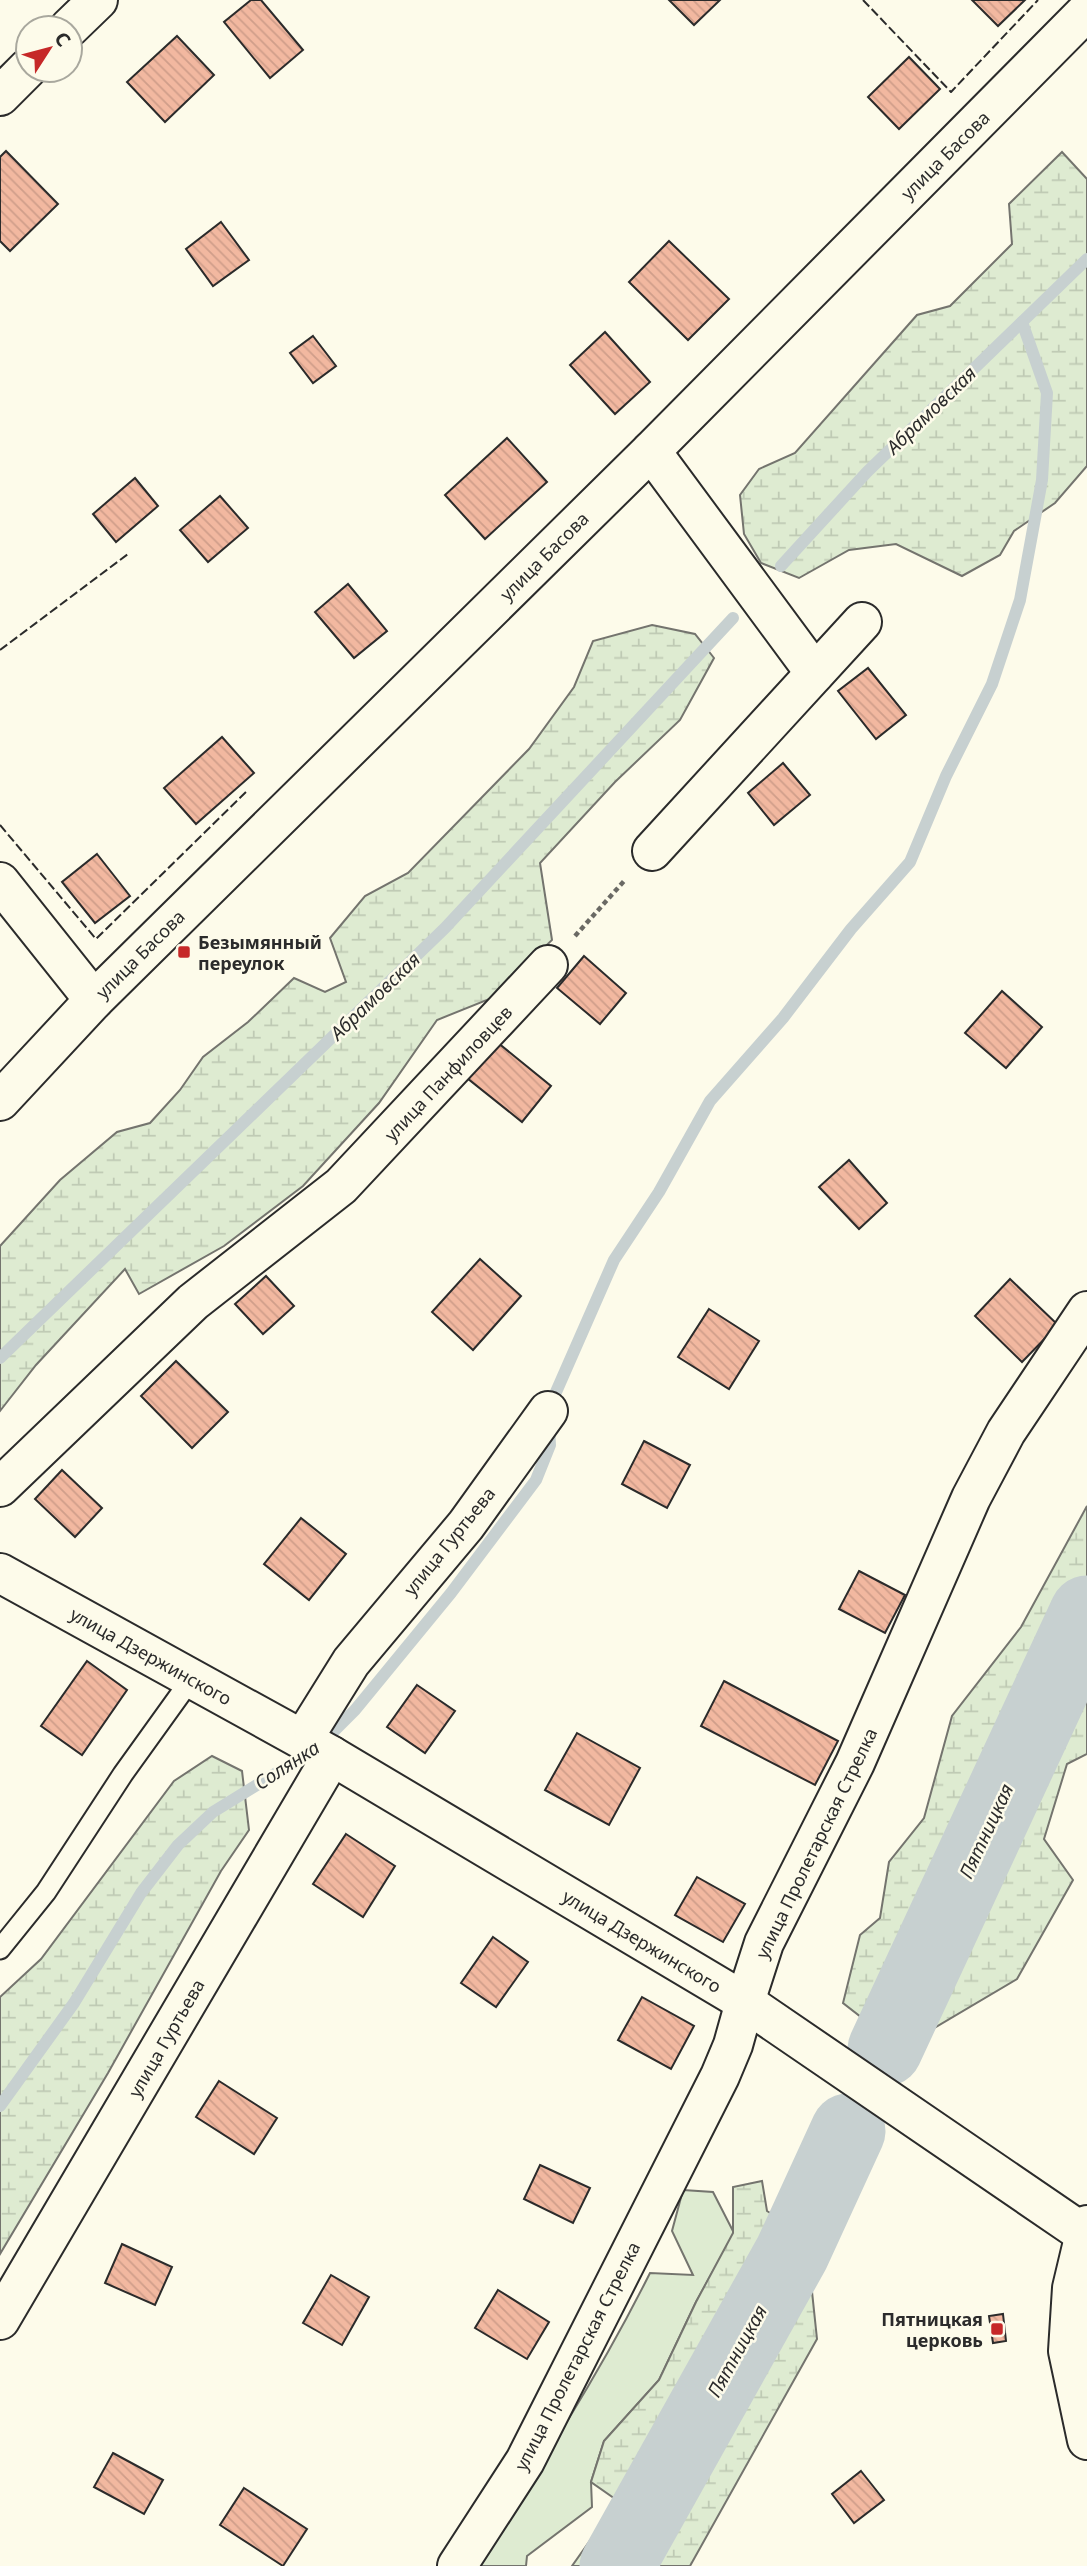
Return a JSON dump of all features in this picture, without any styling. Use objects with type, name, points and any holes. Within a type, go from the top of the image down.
[{"type":"street","points":[[84,14],[98,0]]},
{"type":"street","name":"улица Басова","points":[[0,1101],[94,1000],[650,451],[1087,11]]},
{"type":"street","points":[[0,96],[14,82]]},
{"type":"street","points":[[650,451],[815,673]]},
{"type":"street","points":[[652,851],[862,622]]},
{"type":"street","points":[[0,882],[94,1000]]},
{"type":"street","name":"улица Панфиловцев","points":[[0,1487],[193,1302],[341,1186],[548,965]]},
{"type":"street","name":"улица Пролетарская Стрелка","points":[[457,2566],[531,2451],[720,2076],[764,1942],[855,1763],[971,1498],[1006,1432],[1087,1311]]},
{"type":"street","name":"улица Гуртьева","points":[[0,2320],[317,1748],[351,1662],[466,1525],[548,1411]]},
{"type":"street","name":"улица Дзержинского","points":[[0,1573],[317,1748],[745,2003],[1085,2229],[1072,2288],[1068,2351],[1087,2440]]},
{"type":"lane","points":[[0,1949],[39,1901],[123,1774],[192,1678]]},
{"type":"path","points":[[548,965],[652,851]]},
{"type":"green space","points":[[1062,152],[1087,179],[1087,466],[1055,503],[1014,531],[1000,555],[962,576],[896,544],[849,550],[799,578],[761,563],[744,534],[740,495],[759,469],[795,453],[917,315],[950,306],[1012,244],[1009,204]]},
{"type":"green space","points":[[652,625],[695,634],[714,658],[680,720],[615,782],[540,863],[552,940],[492,998],[437,1020],[379,1103],[303,1186],[224,1246],[139,1294],[125,1269],[36,1365],[0,1411],[0,1246],[60,1180],[117,1132],[150,1123],[180,1090],[203,1057],[248,1022],[294,978],[325,992],[346,982],[330,938],[365,896],[408,873],[529,749],[574,687],[593,641]]},
{"type":"green space","points":[[1087,1506],[1087,1754],[1067,1764],[1044,1839],[1073,1880],[1017,1979],[914,2040],[879,2031],[843,2003],[860,1935],[880,1918],[889,1862],[924,1818],[952,1716],[1021,1627]]},
{"type":"green space","points":[[212,1756],[242,1771],[249,1830],[221,1871],[108,2073],[0,2254],[0,1997],[41,1959],[174,1781]]},
{"type":"green space","points":[[762,2181],[767,2211],[797,2230],[807,2244],[817,2339],[690,2566],[572,2566],[618,2501],[591,2482],[604,2441],[659,2380],[733,2233],[733,2187]]},
{"type":"green space","points":[[683,2190],[713,2192],[734,2233],[696,2302],[659,2380],[604,2441],[591,2482],[592,2507],[527,2556],[526,2566],[473,2566],[566,2423],[610,2349],[650,2273],[693,2275],[672,2231]]},
{"type":"building","points":[[251,0],[261,0],[303,50],[270,78],[224,22]]},
{"type":"building","points":[[669,0],[720,0],[694,25]]},
{"type":"building","points":[[972,0],[1025,0],[998,26]]},
{"type":"building","points":[[177,36],[214,75],[165,122],[127,82]]},
{"type":"building","points":[[909,57],[940,89],[899,129],[868,97]]},
{"type":"building","points":[[6,151],[58,204],[10,251],[0,241],[0,157]]},
{"type":"building","points":[[221,222],[249,260],[213,286],[186,249]]},
{"type":"building","points":[[669,241],[729,299],[688,340],[629,282]]},
{"type":"building","points":[[605,332],[650,382],[615,414],[570,365]]},
{"type":"building","points":[[313,336],[336,366],[313,383],[290,353]]},
{"type":"building","points":[[507,438],[547,482],[485,539],[445,495]]},
{"type":"building","points":[[135,478],[158,506],[116,542],[93,514]]},
{"type":"building","points":[[220,496],[248,528],[208,562],[180,530]]},
{"type":"building","points":[[348,584],[387,631],[354,658],[315,612]]},
{"type":"building","points":[[868,668],[906,715],[876,739],[838,691]]},
{"type":"building","points":[[222,737],[254,773],[196,824],[164,788]]},
{"type":"building","points":[[783,763],[810,795],[774,825],[748,793]]},
{"type":"building","points":[[97,854],[130,896],[95,923],[62,882]]},
{"type":"building","points":[[584,956],[626,993],[600,1024],[557,988]]},
{"type":"building","points":[[1002,991],[1042,1027],[1006,1068],[965,1033]]},
{"type":"building","points":[[497,1042],[551,1086],[522,1122],[467,1078]]},
{"type":"building","points":[[849,1160],[887,1203],[859,1229],[819,1187]]},
{"type":"building","points":[[480,1259],[521,1296],[473,1350],[432,1312]]},
{"type":"building","points":[[266,1276],[294,1306],[263,1334],[235,1304]]},
{"type":"building","points":[[1010,1279],[1058,1325],[1022,1362],[975,1316]]},
{"type":"building","points":[[709,1309],[759,1341],[729,1389],[678,1357]]},
{"type":"building","points":[[176,1361],[228,1412],[192,1448],[141,1396]]},
{"type":"building","points":[[644,1441],[690,1465],[667,1508],[622,1484]]},
{"type":"building","points":[[62,1470],[102,1508],[75,1537],[35,1499]]},
{"type":"building","points":[[301,1518],[346,1554],[309,1600],[264,1564]]},
{"type":"building","points":[[859,1571],[905,1595],[885,1633],[839,1609]]},
{"type":"building","points":[[87,1661],[127,1690],[82,1755],[41,1726]]},
{"type":"building","points":[[724,1681],[838,1741],[815,1785],[701,1726]]},
{"type":"building","points":[[417,1685],[455,1711],[425,1753],[387,1727]]},
{"type":"building","points":[[577,1733],[640,1768],[609,1825],[545,1790]]},
{"type":"building","points":[[346,1834],[395,1866],[363,1917],[313,1884]]},
{"type":"building","points":[[697,1877],[745,1904],[723,1942],[675,1915]]},
{"type":"building","points":[[493,1937],[528,1962],[496,2007],[461,1983]]},
{"type":"building","points":[[642,1997],[694,2026],[671,2069],[618,2040]]},
{"type":"building","points":[[219,2081],[277,2118],[254,2154],[196,2117]]},
{"type":"building","points":[[540,2165],[590,2188],[573,2223],[524,2199]]},
{"type":"building","points":[[122,2244],[172,2267],[155,2305],[105,2283]]},
{"type":"building","points":[[331,2275],[369,2297],[342,2345],[303,2323]]},
{"type":"building","points":[[498,2290],[549,2322],[527,2359],[475,2328]]},
{"type":"building","points":[[1003,2314],[1006,2341],[993,2343],[989,2316]]},
{"type":"building","points":[[113,2453],[163,2480],[144,2514],[94,2487]]},
{"type":"building","points":[[861,2471],[884,2500],[854,2523],[832,2494]]},
{"type":"building","points":[[244,2488],[307,2529],[283,2566],[220,2525]]},
{"type":"waterway","name":"Абрамовская","points":[[781,566],[867,472],[1087,259]]},
{"type":"waterway","points":[[549,1408],[614,1260],[659,1192],[710,1101],[783,1018],[851,929],[910,862],[946,776],[992,684],[1020,600],[1042,480],[1047,393],[1022,322]]},
{"type":"waterway","name":"Абрамовская","points":[[0,1358],[445,928],[733,618]]},
{"type":"waterway","name":"Солянка","points":[[0,2106],[74,2003],[141,1893],[178,1845],[213,1812],[317,1748],[355,1710],[451,1593],[536,1480],[550,1445],[549,1426]]},
{"type":"waterway","name":"Пятницкая","points":[[885,2049],[1087,1613]]},
{"type":"waterway","name":"Пятницкая","points":[[617,2566],[792,2253],[848,2131]]},
{"type":"fence","points":[[863,0],[951,92],[1038,0]]},
{"type":"fence","points":[[0,650],[128,554]]},
{"type":"fence","points":[[0,825],[96,939],[247,791]]},
{"type":"place","name":"Безымянный переулок","points":[[184,952]]},
{"type":"place","name":"Пятницкая церковь","points":[[997,2329]]}]
